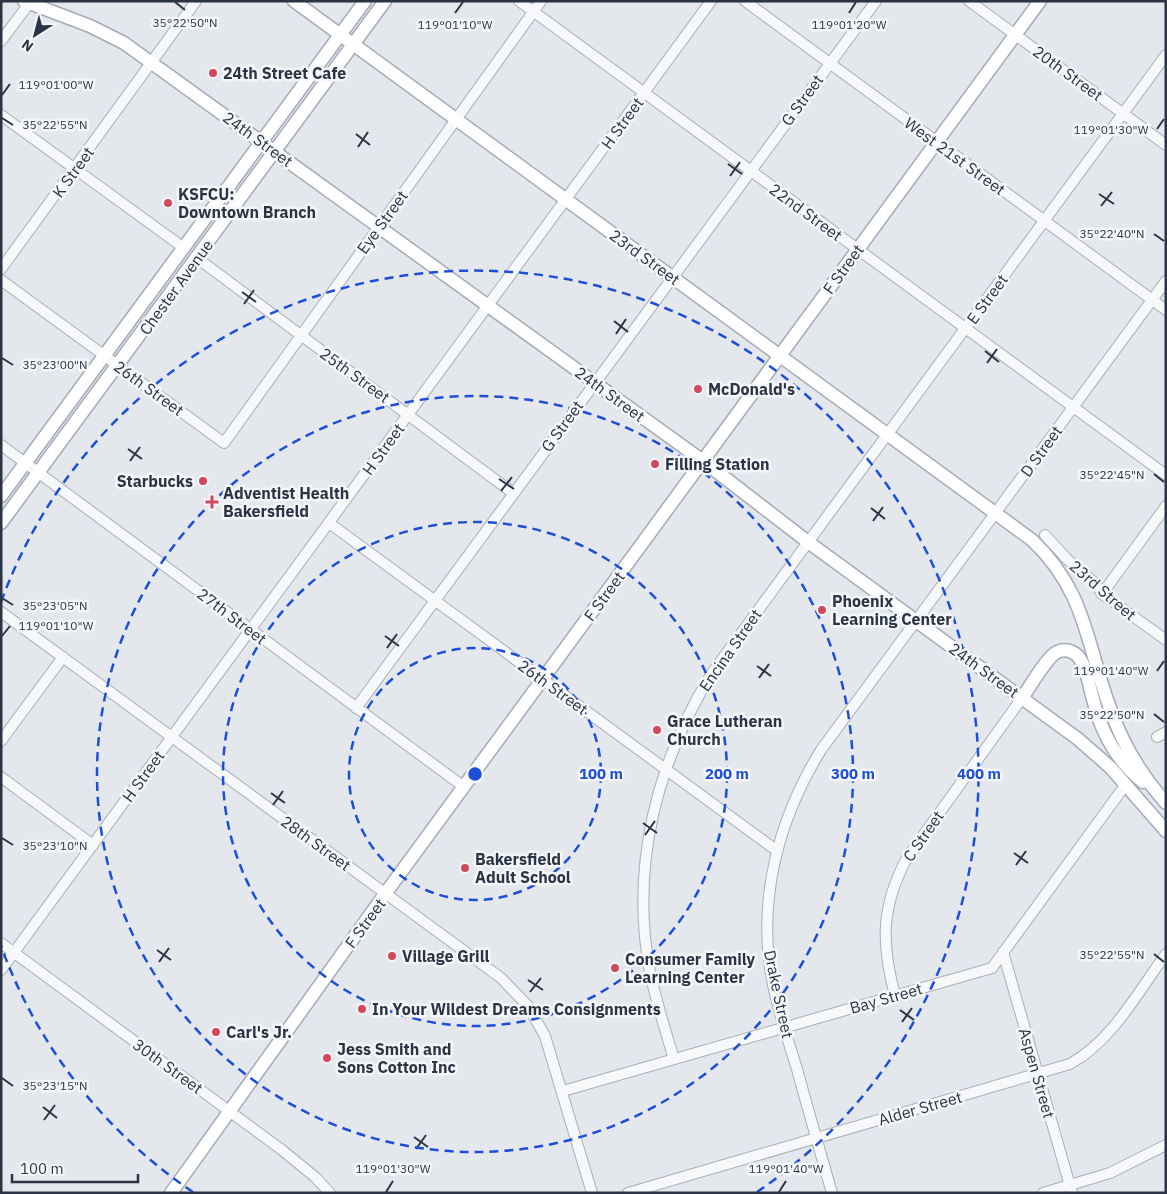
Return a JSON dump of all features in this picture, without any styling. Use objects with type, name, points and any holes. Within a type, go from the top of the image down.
[{"type":"main road","name":"23rd Street","points":[[294,1],[996,513]]},
{"type":"main road","name":"Chester Avenue","points":[[1,496],[365,1]]},
{"type":"main road","name":"Chester Avenue","points":[[1,523],[385,1]]},
{"type":"main road","name":"F Street","points":[[170,1193],[385,894],[1040,1]]},
{"type":"main road","name":"24th Street","points":[[28,2],[106,33],[152,63],[703,461],[808,542],[1098,755],[1126,784],[1166,831]]},
{"type":"main road","points":[[197,258],[216,217],[215,206]]},
{"type":"main road","points":[[996,513],[1040,548],[1062,573],[1070,587],[1116,724],[1138,767],[1162,799]]},
{"type":"main road","points":[[1022,698],[1054,654],[1063,650],[1072,652],[1082,661],[1097,714],[1119,758],[1129,770],[1162,799]]},
{"type":"street","name":"K Street","points":[[1,269],[196,1]]},
{"type":"street","name":"22nd Street","points":[[519,1],[1166,475]]},
{"type":"street","name":"Eye Street","points":[[224,443],[541,1]]},
{"type":"street","name":"H Street","points":[[1,970],[711,1]]},
{"type":"street","name":"West 21st Street","points":[[744,1],[1166,310]]},
{"type":"street","name":"G Street","points":[[356,708],[876,1]]},
{"type":"street","name":"20th Street","points":[[969,1],[1166,145]]},
{"type":"street","points":[[1,41],[28,2]]},
{"type":"street","name":"E Street","points":[[808,542],[1166,55]]},
{"type":"street","points":[[1,115],[184,248]]},
{"type":"street","name":"25th Street","points":[[197,258],[514,493]]},
{"type":"street","name":"26th Street","points":[[1,280],[224,443]]},
{"type":"street","name":"D Street","points":[[916,620],[1166,281]]},
{"type":"street","name":"27th Street","points":[[1,445],[464,787]]},
{"type":"street","points":[[1102,594],[1166,506]]},
{"type":"street","name":"26th Street","points":[[329,523],[776,850]]},
{"type":"street","name":"23rd Street","points":[[1045,535],[1067,559],[1096,584],[1102,594],[1166,640]]},
{"type":"street","name":"Encina Street","points":[[674,1059],[649,967],[643,912],[644,875],[649,829],[665,768],[684,721],[707,681],[808,542]]},
{"type":"street","name":"28th Street","points":[[1,612],[516,992],[537,1019],[545,1036],[592,1193]]},
{"type":"street","name":"Drake Street","points":[[832,1193],[773,984],[768,941],[769,897],[776,850],[785,822],[807,773],[916,620]]},
{"type":"street","points":[[1,741],[63,657]]},
{"type":"street","name":"C Street","points":[[895,996],[889,973],[884,939],[887,908],[899,874],[908,858],[1022,698]]},
{"type":"street","points":[[1,777],[93,845]]},
{"type":"street","name":"Bay Street","points":[[563,1092],[992,968],[1126,784]]},
{"type":"street","name":"30th Street","points":[[1,944],[230,1111],[307,1170],[330,1193]]},
{"type":"street","name":"Aspen Street","points":[[1003,952],[1071,1189]]},
{"type":"street","name":"Alder Street","points":[[628,1193],[1070,1064],[1096,1047],[1106,1036],[1166,954]]},
{"type":"street","points":[[1044,1193],[1071,1189],[1166,1144]]},
{"type":"place","name":"24th Street Cafe","points":[[213,73]]},
{"type":"place","name":"KSFCU: Downtown Branch","points":[[168,203]]},
{"type":"place","name":"McDonald's","points":[[698,389]]},
{"type":"place","name":"Filling Station","points":[[655,464]]},
{"type":"place","name":"Starbucks","points":[[203,481]]},
{"type":"place","name":"Adventist Health Bakersfield","points":[[212,502]]},
{"type":"place","name":"Phoenix Learning Center","points":[[822,610]]},
{"type":"place","name":"Grace Lutheran Church","points":[[657,730]]},
{"type":"place","name":"Bakersfield Adult School","points":[[465,868]]},
{"type":"place","name":"Village Grill","points":[[392,956]]},
{"type":"place","name":"Consumer Family Learning Center","points":[[615,968]]},
{"type":"place","name":"In Your Wildest Dreams Consignments","points":[[362,1009]]},
{"type":"place","name":"Carl's Jr.","points":[[216,1032]]},
{"type":"place","name":"Jess Smith and Sons Cotton Inc","points":[[327,1058]]}]
